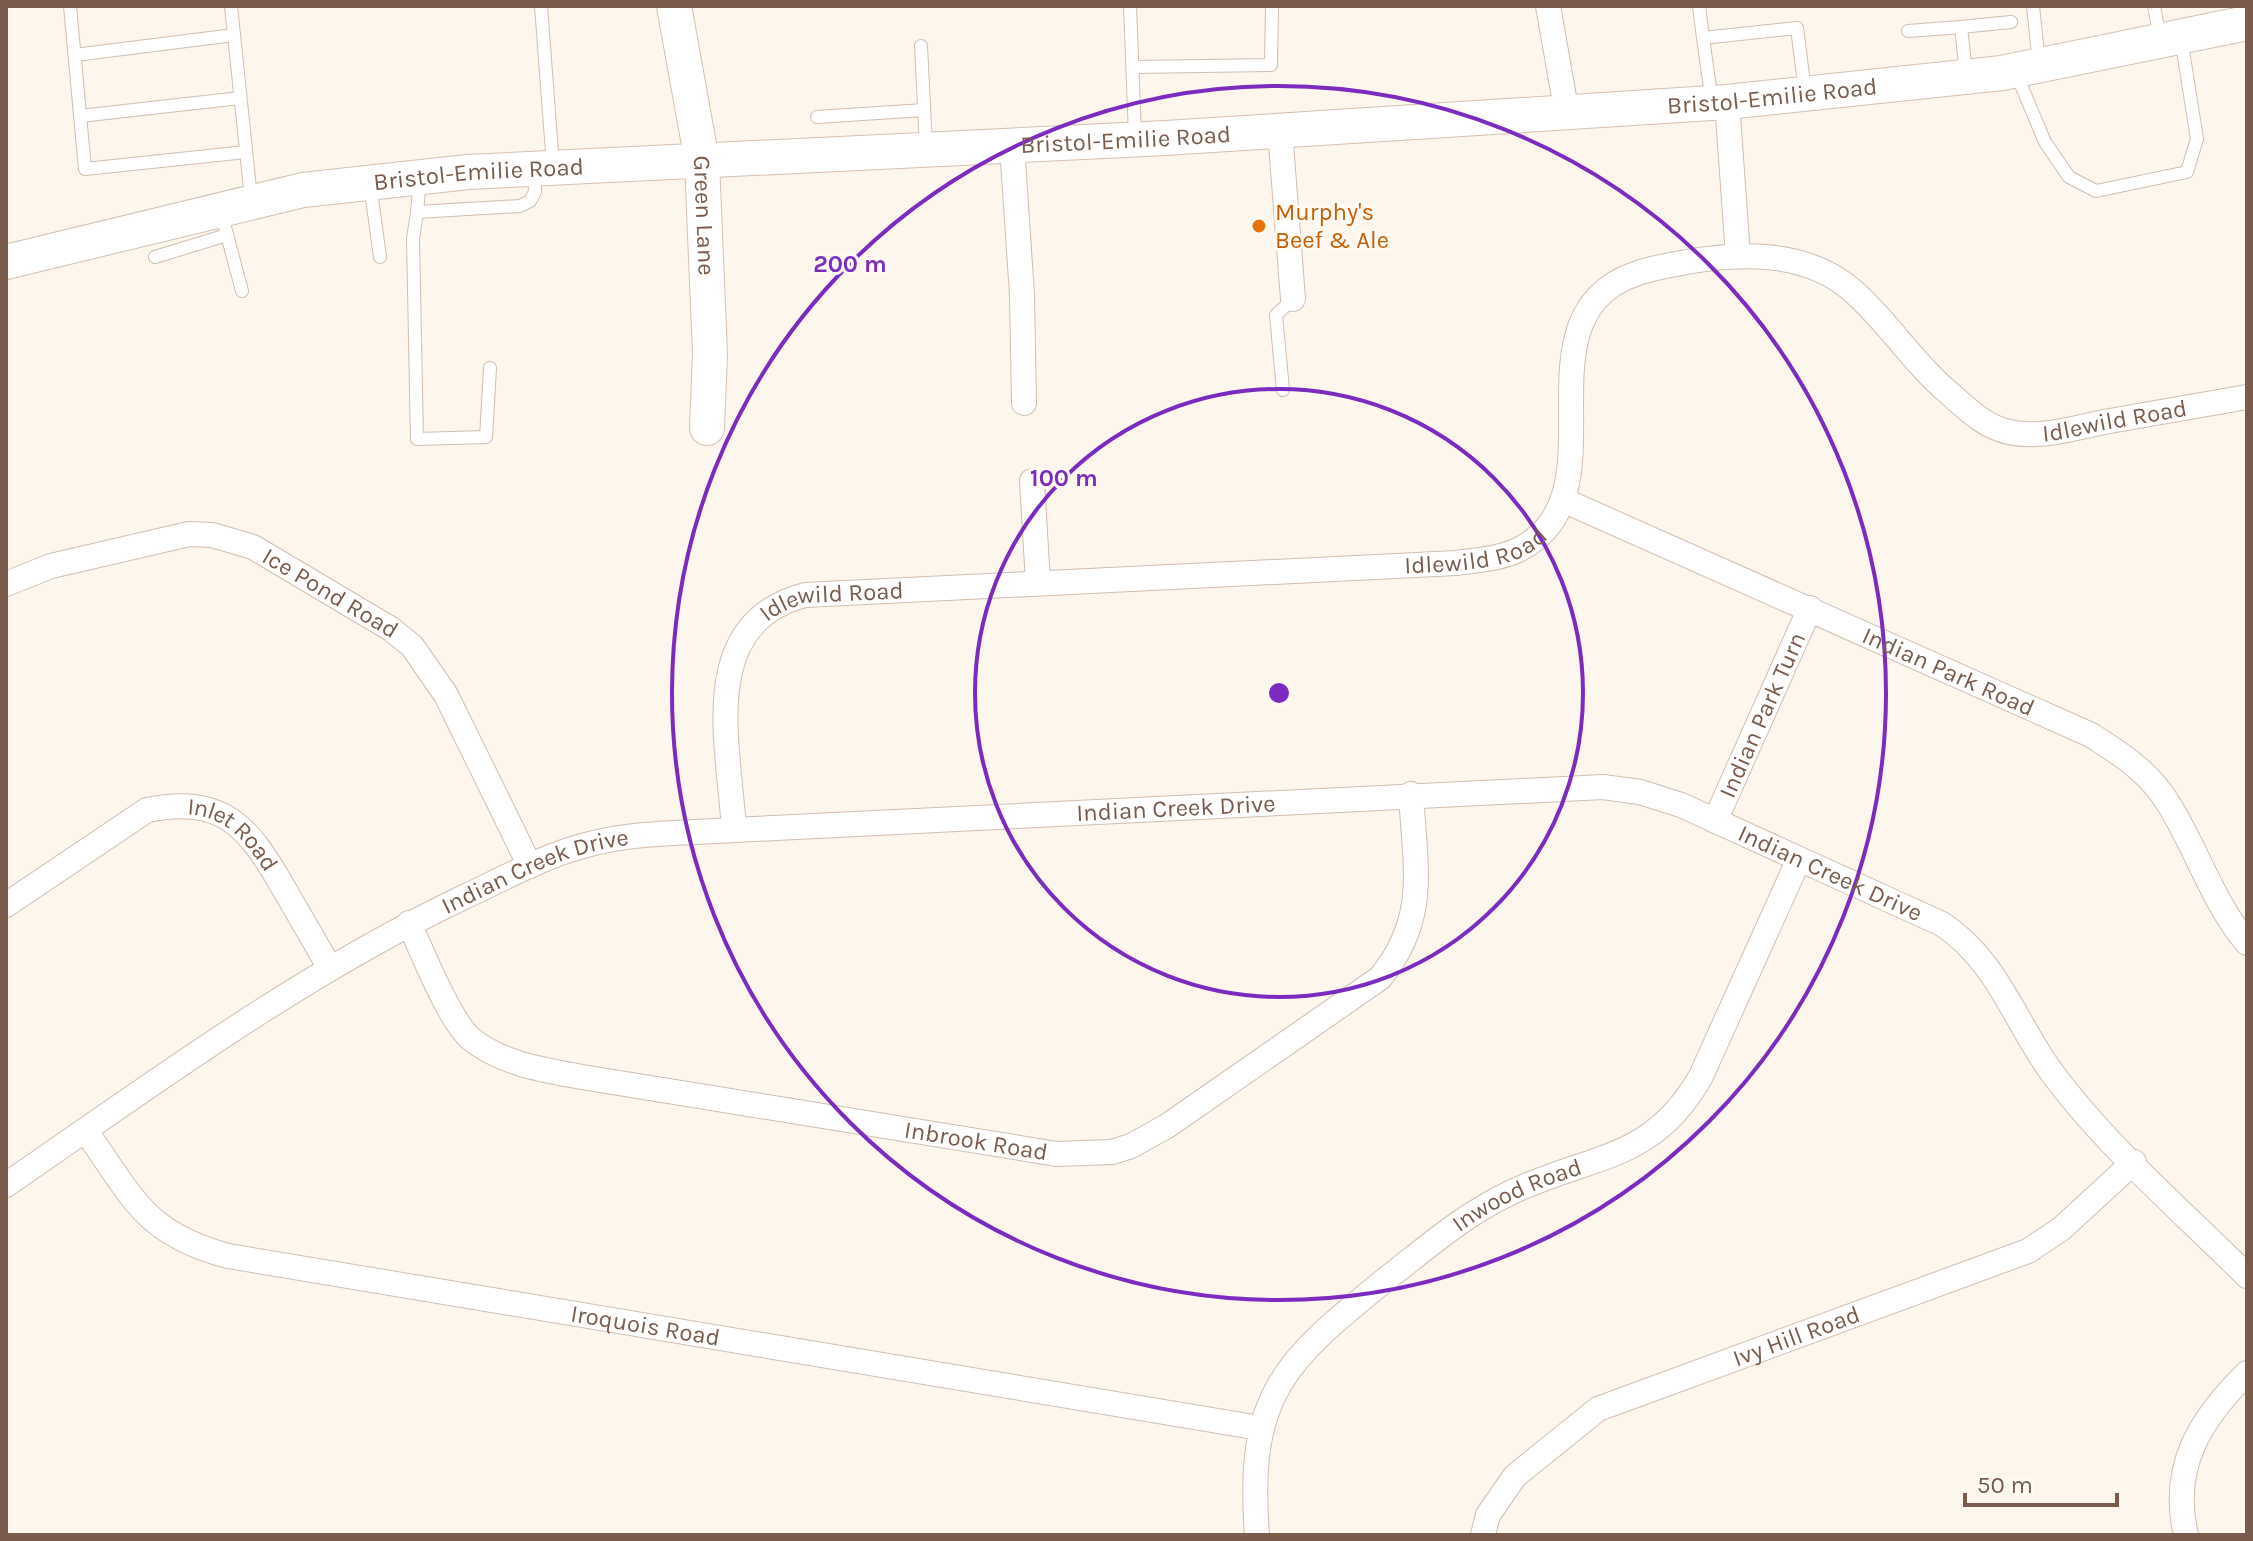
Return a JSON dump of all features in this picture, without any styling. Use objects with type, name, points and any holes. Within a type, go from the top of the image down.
[{"type":"street","name":"Green Lane","points":[[674,6],[702,161],[710,354],[707,428]]},
{"type":"street","points":[[1548,6],[1567,114]]},
{"type":"street","name":"Bristol-Emilie Road","points":[[6,262],[233,215],[369,181],[544,168],[1136,140],[1720,102],[2027,68],[2171,40],[2235,23]]},
{"type":"street","points":[[1720,102],[1738,256]]},
{"type":"street","points":[[1280,131],[1293,299]]},
{"type":"street","points":[[1012,146],[1024,403]]},
{"type":"street","name":"Idlewild Road","points":[[734,830],[727,703],[729,671],[741,636],[772,607],[805,595],[1492,559],[1535,539],[1563,500],[1573,461],[1569,374],[1580,331],[1593,304],[1625,278],[1649,270],[1738,256],[1800,263],[1852,290],[1933,380],[1976,417],[2007,432],[2045,433],[2247,397]]},
{"type":"street","points":[[1032,481],[1038,583]]},
{"type":"street","name":"Indian Park Road","points":[[1563,500],[2091,735],[2131,760],[2168,803],[2220,905],[2247,943]]},
{"type":"street","name":"Ice Pond Road","points":[[6,584],[51,566],[189,534],[212,535],[253,547],[391,629],[426,661],[530,866]]},
{"type":"street","name":"Indian Park Turn","points":[[1715,821],[1810,608]]},
{"type":"street","name":"Indian Creek Drive","points":[[6,1185],[329,967],[409,923],[530,866],[588,844],[621,838],[734,830],[1411,794],[1603,787],[1640,792],[1715,821],[1959,935],[1989,968],[2053,1073],[2134,1162],[2247,1276]]},
{"type":"street","name":"Inbrook Road","points":[[409,923],[461,1028],[493,1054],[511,1061],[582,1077],[1057,1154],[1112,1152],[1167,1126],[1380,978],[1400,953],[1415,910],[1411,794]]},
{"type":"street","name":"Inlet Road","points":[[6,905],[147,810],[172,805],[196,806],[234,820],[258,843],[329,967]]},
{"type":"street","name":"Inwood Road","points":[[1257,1535],[1254,1491],[1260,1428],[1273,1394],[1309,1345],[1464,1216],[1512,1191],[1643,1141],[1684,1106],[1701,1076],[1799,859]]},
{"type":"street","name":"Iroquois Road","points":[[85,1130],[150,1219],[190,1246],[228,1256],[1260,1428]]},
{"type":"street","name":"Ivy Hill Road","points":[[1483,1535],[1488,1515],[1515,1476],[1598,1409],[2028,1251],[2061,1229],[2134,1162]]},
{"type":"street","points":[[2186,1535],[2182,1516],[2182,1484],[2189,1449],[2210,1413],[2247,1373]]},
{"type":"lane","points":[[70,6],[85,169],[246,152]]},
{"type":"lane","points":[[231,6],[246,152],[233,215],[242,291]]},
{"type":"lane","points":[[417,212],[520,206],[530,201],[544,168],[541,6]]},
{"type":"lane","points":[[1130,6],[1136,140]]},
{"type":"lane","points":[[1133,67],[1271,65],[1272,6]]},
{"type":"lane","points":[[1699,6],[1703,38],[1720,102]]},
{"type":"lane","points":[[2033,6],[2027,68],[2045,142],[2069,177],[2096,191],[2187,172],[2197,139],[2171,40],[2154,6]]},
{"type":"lane","points":[[1908,31],[2011,22]]},
{"type":"lane","points":[[1961,27],[1966,77]]},
{"type":"lane","points":[[1703,38],[1797,28],[1805,94]]},
{"type":"lane","points":[[75,55],[234,35]]},
{"type":"lane","points":[[921,46],[926,150]]},
{"type":"lane","points":[[80,116],[240,98]]},
{"type":"lane","points":[[817,117],[924,110]]},
{"type":"lane","points":[[420,176],[413,239],[417,439],[486,437],[490,368]]},
{"type":"lane","points":[[369,181],[380,257]]},
{"type":"lane","points":[[155,257],[233,215]]},
{"type":"lane","points":[[1283,390],[1276,315],[1293,299]]},
{"type":"place","name":"Murphy's Beef & Ale","points":[[1259,226]]}]
